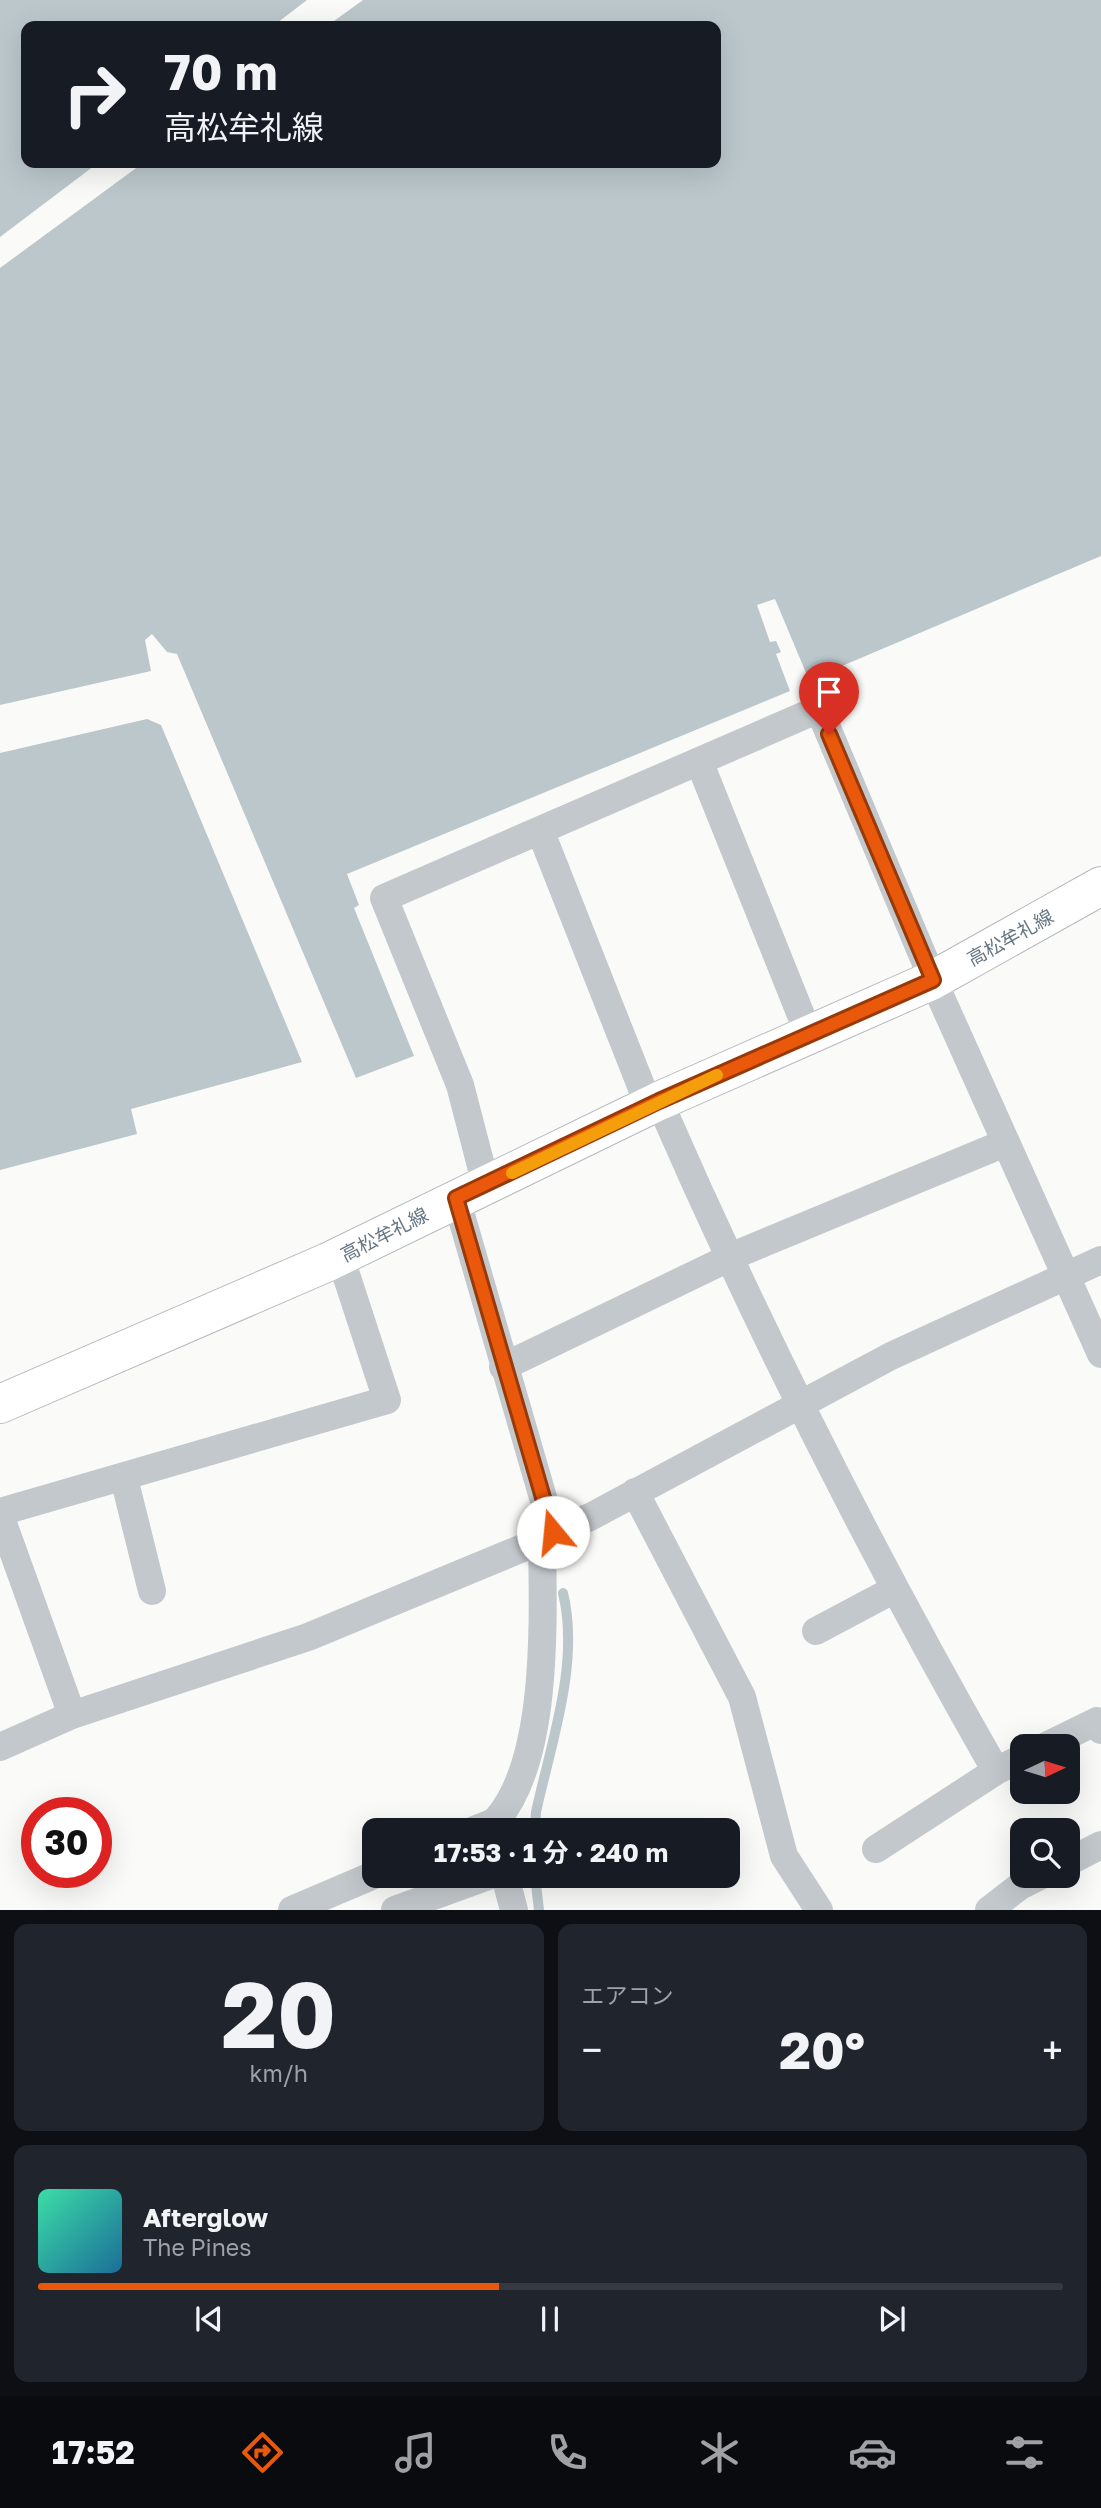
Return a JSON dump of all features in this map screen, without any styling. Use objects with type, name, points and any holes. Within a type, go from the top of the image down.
[{"type":"main road","name":"高松牟礼線","points":[[0,1404],[340,1256],[654,1103],[933,980],[1101,886]]},
{"type":"street","points":[[496,1818],[515,1788],[530,1745],[542,1675],[548,1536],[503,1367],[471,1191],[460,1085],[384,898],[819,709],[933,980],[1101,1354]]},
{"type":"street","points":[[699,761],[809,1035]]},
{"type":"street","points":[[541,830],[654,1103],[727,1258],[895,1589],[996,1771]]},
{"type":"street","points":[[503,1367],[727,1258],[1005,1143]]},
{"type":"street","points":[[72,1715],[0,1514],[387,1400],[340,1256]]},
{"type":"street","points":[[0,1747],[72,1715],[308,1637],[548,1536],[590,1517],[891,1356],[1101,1260]]},
{"type":"street","points":[[124,1478],[152,1591]]},
{"type":"street","points":[[635,1492],[741,1697],[784,1856],[819,1909]]},
{"type":"street","points":[[816,1631],[895,1589]]},
{"type":"street","points":[[1073,1734],[1100,1722]]},
{"type":"street","points":[[876,1849],[1010,1764]]},
{"type":"street","points":[[1080,1856],[1101,1845]]},
{"type":"street","points":[[292,1909],[362,1880]]},
{"type":"street","points":[[394,1909],[454,1888]]},
{"type":"street","points":[[509,1888],[514,1909]]},
{"type":"street","points":[[989,1909],[1021,1888]]},
{"type":"shaded area","points":[[0,0],[1101,0],[1101,556],[809,680],[775,599],[757,605],[770,642],[776,641],[781,652],[776,654],[790,691],[347,874],[359,905],[354,908],[414,1056],[356,1078],[177,654],[167,652],[152,634],[145,640],[151,671],[0,705]]},
{"type":"shaded area","points":[[147,719],[161,725],[302,1062],[131,1109],[137,1134],[0,1170],[0,753]]},
{"type":"pier","points":[[307,0],[363,0],[334,21],[280,21]]},
{"type":"pier","points":[[91,168],[136,168],[0,268],[0,237]]},
{"type":"waterway","points":[[536,1818],[566,1675],[568,1647],[563,1593]]},
{"type":"waterway","points":[[536,1888],[539,1910]]},
{"type":"slow traffic","points":[[512,1173],[717,1075]]},
{"type":"route","points":[[553,1532],[456,1198],[659,1101],[933,980],[829,734]]}]
